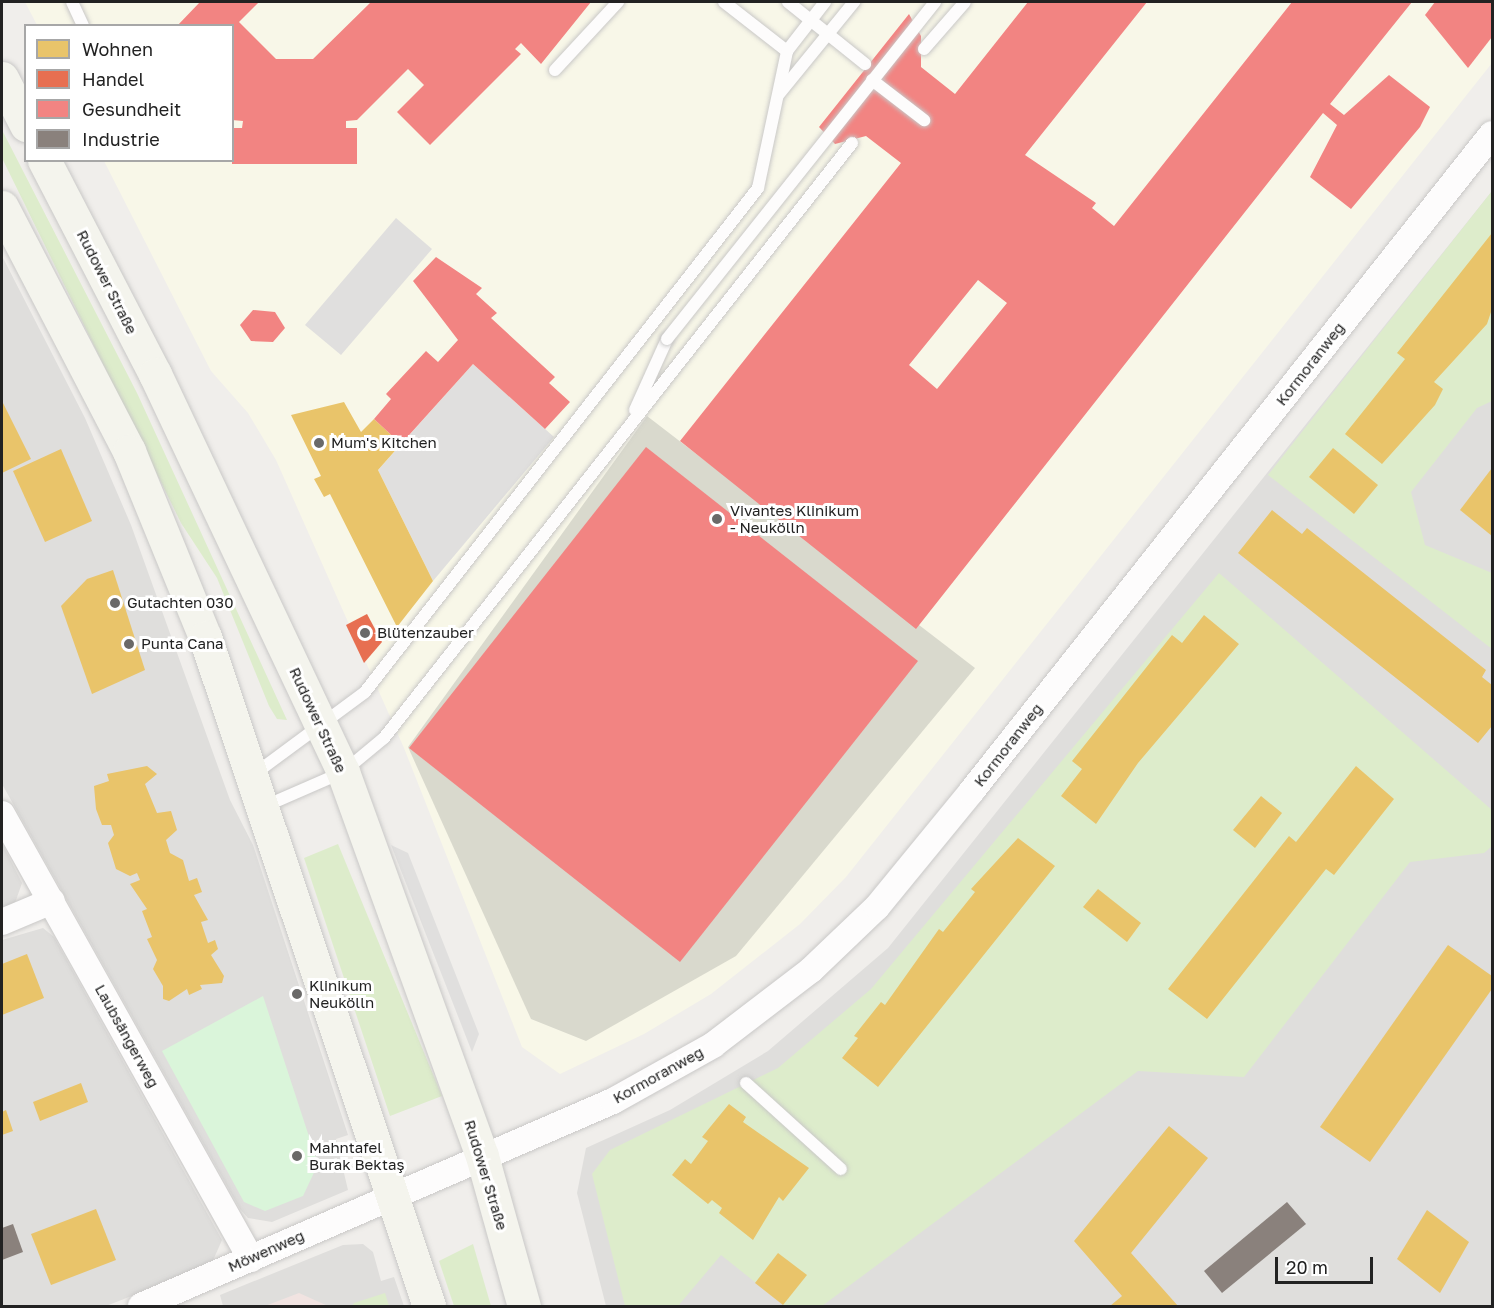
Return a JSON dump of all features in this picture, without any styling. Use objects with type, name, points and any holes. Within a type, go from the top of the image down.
[{"type":"main road","points":[[2,78],[24,121]]},
{"type":"main road","name":"Rudower Straße","points":[[45,162],[154,374],[343,772],[482,1156],[524,1306]]},
{"type":"main road","points":[[2,207],[129,451],[206,637],[429,1306]]},
{"type":"street","name":"Kormoranweg","points":[[391,1196],[613,1101],[713,1045],[811,970],[877,907],[1492,134]]},
{"type":"street","name":"Laubsängerweg","points":[[2,814],[251,1258]]},
{"type":"street","points":[[2,922],[52,901]]},
{"type":"street","name":"Möwenweg","points":[[141,1306],[391,1196]]},
{"type":"lane","points":[[72,2],[82,24]]},
{"type":"lane","points":[[555,70],[618,2]]},
{"type":"lane","points":[[724,2],[787,51]]},
{"type":"lane","points":[[788,2],[865,64]]},
{"type":"lane","points":[[253,775],[323,729],[379,676],[758,188],[787,51],[825,2]]},
{"type":"lane","points":[[778,95],[854,2]]},
{"type":"lane","points":[[627,428],[668,339],[935,2]]},
{"type":"lane","points":[[924,49],[965,2]]},
{"type":"lane","points":[[872,80],[924,120]]},
{"type":"lane","points":[[262,808],[343,772],[384,738],[852,143]]},
{"type":"lane","points":[[746,1083],[841,1169]]},
{"type":"shaded area","name":"Vivantes Klinikum - Neukölln","points":[[25,2],[1492,2],[1492,63],[846,877],[800,924],[711,994],[644,1034],[560,1074],[522,1047],[404,748],[276,460],[248,413],[211,371],[105,162],[234,162],[234,24],[36,24]]},
{"type":"shaded area","points":[[1492,191],[1492,1306],[606,1306],[577,1193],[586,1148],[670,1110],[768,1051],[888,948]]},
{"type":"shaded area","points":[[396,218],[432,249],[341,355],[305,325]]},
{"type":"shaded area","points":[[2,256],[85,418],[131,525],[230,800],[253,845],[348,1135],[336,1139],[348,1190],[272,1222],[248,1218],[240,1209],[2,784]]},
{"type":"shaded area","points":[[473,364],[554,437],[433,581],[378,470]]},
{"type":"shaded area","points":[[647,416],[975,668],[736,956],[586,1041],[531,1019],[408,747]]},
{"type":"shaded area","points":[[2,843],[22,883],[15,903],[2,911]]},
{"type":"shaded area","points":[[391,845],[408,853],[479,1034],[472,1052]]},
{"type":"shaded area","points":[[43,928],[54,937],[222,1240],[211,1265],[106,1306],[2,1306],[2,940]]},
{"type":"shaded area","points":[[363,1244],[373,1252],[381,1281],[394,1277],[404,1306],[223,1306],[220,1295],[343,1245]]},
{"type":"shaded area","points":[[299,1293],[328,1306],[265,1306]]},
{"type":"green space","points":[[2,130],[137,393],[287,720],[277,719],[269,706],[217,578],[181,523],[2,158]]},
{"type":"green space","points":[[1492,191],[1492,401],[1477,408],[1411,492],[1425,545],[1492,573],[1492,649],[1268,475]]},
{"type":"green space","points":[[1219,573],[1492,810],[1492,846],[1484,853],[1410,862],[1244,1077],[1138,1071],[822,1306],[785,1306],[721,1255],[678,1306],[625,1306],[592,1174],[610,1150],[778,1068],[871,989]]},
{"type":"green space","points":[[338,844],[442,1096],[390,1116],[304,858]]},
{"type":"green space","points":[[263,996],[318,1164],[303,1196],[265,1211],[244,1202],[162,1051]]},
{"type":"green space","points":[[473,1244],[491,1306],[454,1306],[439,1261]]},
{"type":"green space","points":[[385,1293],[389,1306],[352,1306],[354,1303]]},
{"type":"building: Wohnen","points":[[1492,233],[1492,309],[1487,324],[1434,382],[1443,389],[1435,405],[1382,464],[1345,434],[1405,359],[1397,353]]},
{"type":"building: Wohnen","points":[[2,401],[31,459],[2,473]]},
{"type":"building: Wohnen","points":[[344,402],[361,432],[374,419],[401,444],[378,470],[433,581],[397,627],[330,494],[324,497],[314,479],[321,476],[291,415]]},
{"type":"building: Wohnen","points":[[1333,448],[1378,485],[1354,514],[1309,477]]},
{"type":"building: Wohnen","points":[[61,449],[92,521],[45,542],[13,471]]},
{"type":"building: Wohnen","points":[[1492,468],[1492,536],[1460,510]]},
{"type":"building: Wohnen","points":[[1272,510],[1302,534],[1307,528],[1486,670],[1482,677],[1492,685],[1492,726],[1478,743],[1238,553]]},
{"type":"building: Wohnen","points":[[113,570],[145,670],[92,694],[61,606],[87,579]]},
{"type":"building: Wohnen","points":[[1204,615],[1239,644],[1138,763],[1096,824],[1061,796],[1082,769],[1072,761],[1172,635],[1182,643]]},
{"type":"building: Wohnen","points":[[147,766],[157,774],[145,784],[157,813],[171,811],[177,830],[166,840],[170,853],[183,860],[189,881],[197,878],[202,892],[194,895],[208,920],[201,922],[208,943],[215,940],[218,949],[211,955],[224,976],[222,983],[200,985],[202,989],[189,995],[187,989],[169,1001],[163,999],[163,986],[153,969],[157,960],[147,939],[152,937],[142,911],[147,909],[130,884],[140,880],[137,873],[130,876],[116,869],[108,843],[114,835],[111,825],[102,825],[96,809],[94,786],[109,781],[107,774]]},
{"type":"building: Wohnen","points":[[1356,766],[1394,799],[1334,875],[1326,869],[1207,1019],[1168,989],[1289,836],[1296,842]]},
{"type":"building: Wohnen","points":[[1261,796],[1282,813],[1255,848],[1233,830]]},
{"type":"building: Wohnen","points":[[1018,838],[1055,866],[878,1087],[842,1058],[858,1038],[854,1036],[881,1002],[885,1005],[939,929],[943,932],[975,892],[971,889]]},
{"type":"building: Wohnen","points":[[1098,889],[1141,923],[1127,942],[1083,907]]},
{"type":"building: Wohnen","points":[[1448,945],[1492,976],[1492,989],[1370,1162],[1320,1127]]},
{"type":"building: Wohnen","points":[[27,954],[44,998],[2,1015],[2,964]]},
{"type":"building: Wohnen","points":[[81,1083],[88,1102],[40,1121],[33,1102]]},
{"type":"building: Wohnen","points":[[729,1104],[746,1117],[743,1122],[809,1168],[783,1201],[779,1197],[753,1240],[719,1213],[722,1208],[712,1200],[708,1204],[672,1175],[685,1159],[691,1164],[708,1141],[702,1137]]},
{"type":"building: Wohnen","points":[[6,1110],[13,1131],[2,1135],[2,1112]]},
{"type":"building: Wohnen","points":[[1169,1126],[1208,1158],[1131,1253],[1178,1306],[1110,1306],[1122,1296],[1074,1241]]},
{"type":"building: Wohnen","points":[[96,1209],[116,1260],[51,1285],[31,1234]]},
{"type":"building: Wohnen","points":[[1427,1210],[1469,1242],[1440,1293],[1397,1259]]},
{"type":"building: Wohnen","points":[[778,1253],[807,1275],[783,1305],[755,1283]]},
{"type":"building: Handel","points":[[367,614],[382,642],[364,663],[346,625]]},
{"type":"building: Gesundheit","points":[[200,2],[259,2],[239,22],[276,59],[313,59],[371,2],[591,2],[541,64],[521,43],[515,49],[521,54],[430,145],[397,112],[424,85],[408,69],[357,120],[346,121],[346,128],[357,128],[357,164],[232,164],[234,162],[234,128],[242,128],[243,121],[234,120],[234,24],[179,24]]},
{"type":"building: Gesundheit","points":[[1028,2],[1147,2],[1025,155],[1096,203],[1092,208],[1114,226],[1292,2],[1412,2],[1330,104],[1344,115],[1389,75],[1430,107],[1420,127],[1351,209],[1310,177],[1337,125],[1323,113],[916,629],[680,441],[901,163],[866,136],[835,144],[819,127],[909,14],[921,36],[921,67],[955,94]],"holes":[[[978,280],[1007,303],[937,389],[909,365]]]},
{"type":"building: Gesundheit","points":[[1435,2],[1492,2],[1492,37],[1468,68],[1425,15]]},
{"type":"building: Gesundheit","points":[[436,257],[482,288],[476,294],[497,313],[491,318],[555,377],[549,383],[570,402],[545,429],[473,364],[401,444],[374,419],[391,399],[386,394],[426,351],[438,362],[458,340],[413,281]]},
{"type":"building: Gesundheit","points":[[253,310],[275,312],[285,328],[273,342],[251,341],[240,325]]},
{"type":"building: Gesundheit","points":[[646,447],[918,661],[680,962],[409,748]]},
{"type":"building: Industrie","points":[[1287,1202],[1306,1224],[1222,1293],[1204,1271]]},
{"type":"building: Industrie","points":[[13,1224],[23,1252],[2,1260],[2,1228]]},
{"type":"place","name":"Mum's Kitchen","points":[[319,443]]},
{"type":"place","name":"Vivantes Klinikum - Neukölln","points":[[717,519]]},
{"type":"place","name":"Gutachten 030","points":[[115,603]]},
{"type":"place","name":"Blütenzauber","points":[[365,633]]},
{"type":"place","name":"Punta Cana","points":[[129,644]]},
{"type":"place","name":"Klinikum Neukölln","points":[[297,994]]},
{"type":"place","name":"Mahntafel Burak Bektaş","points":[[297,1156]]}]
